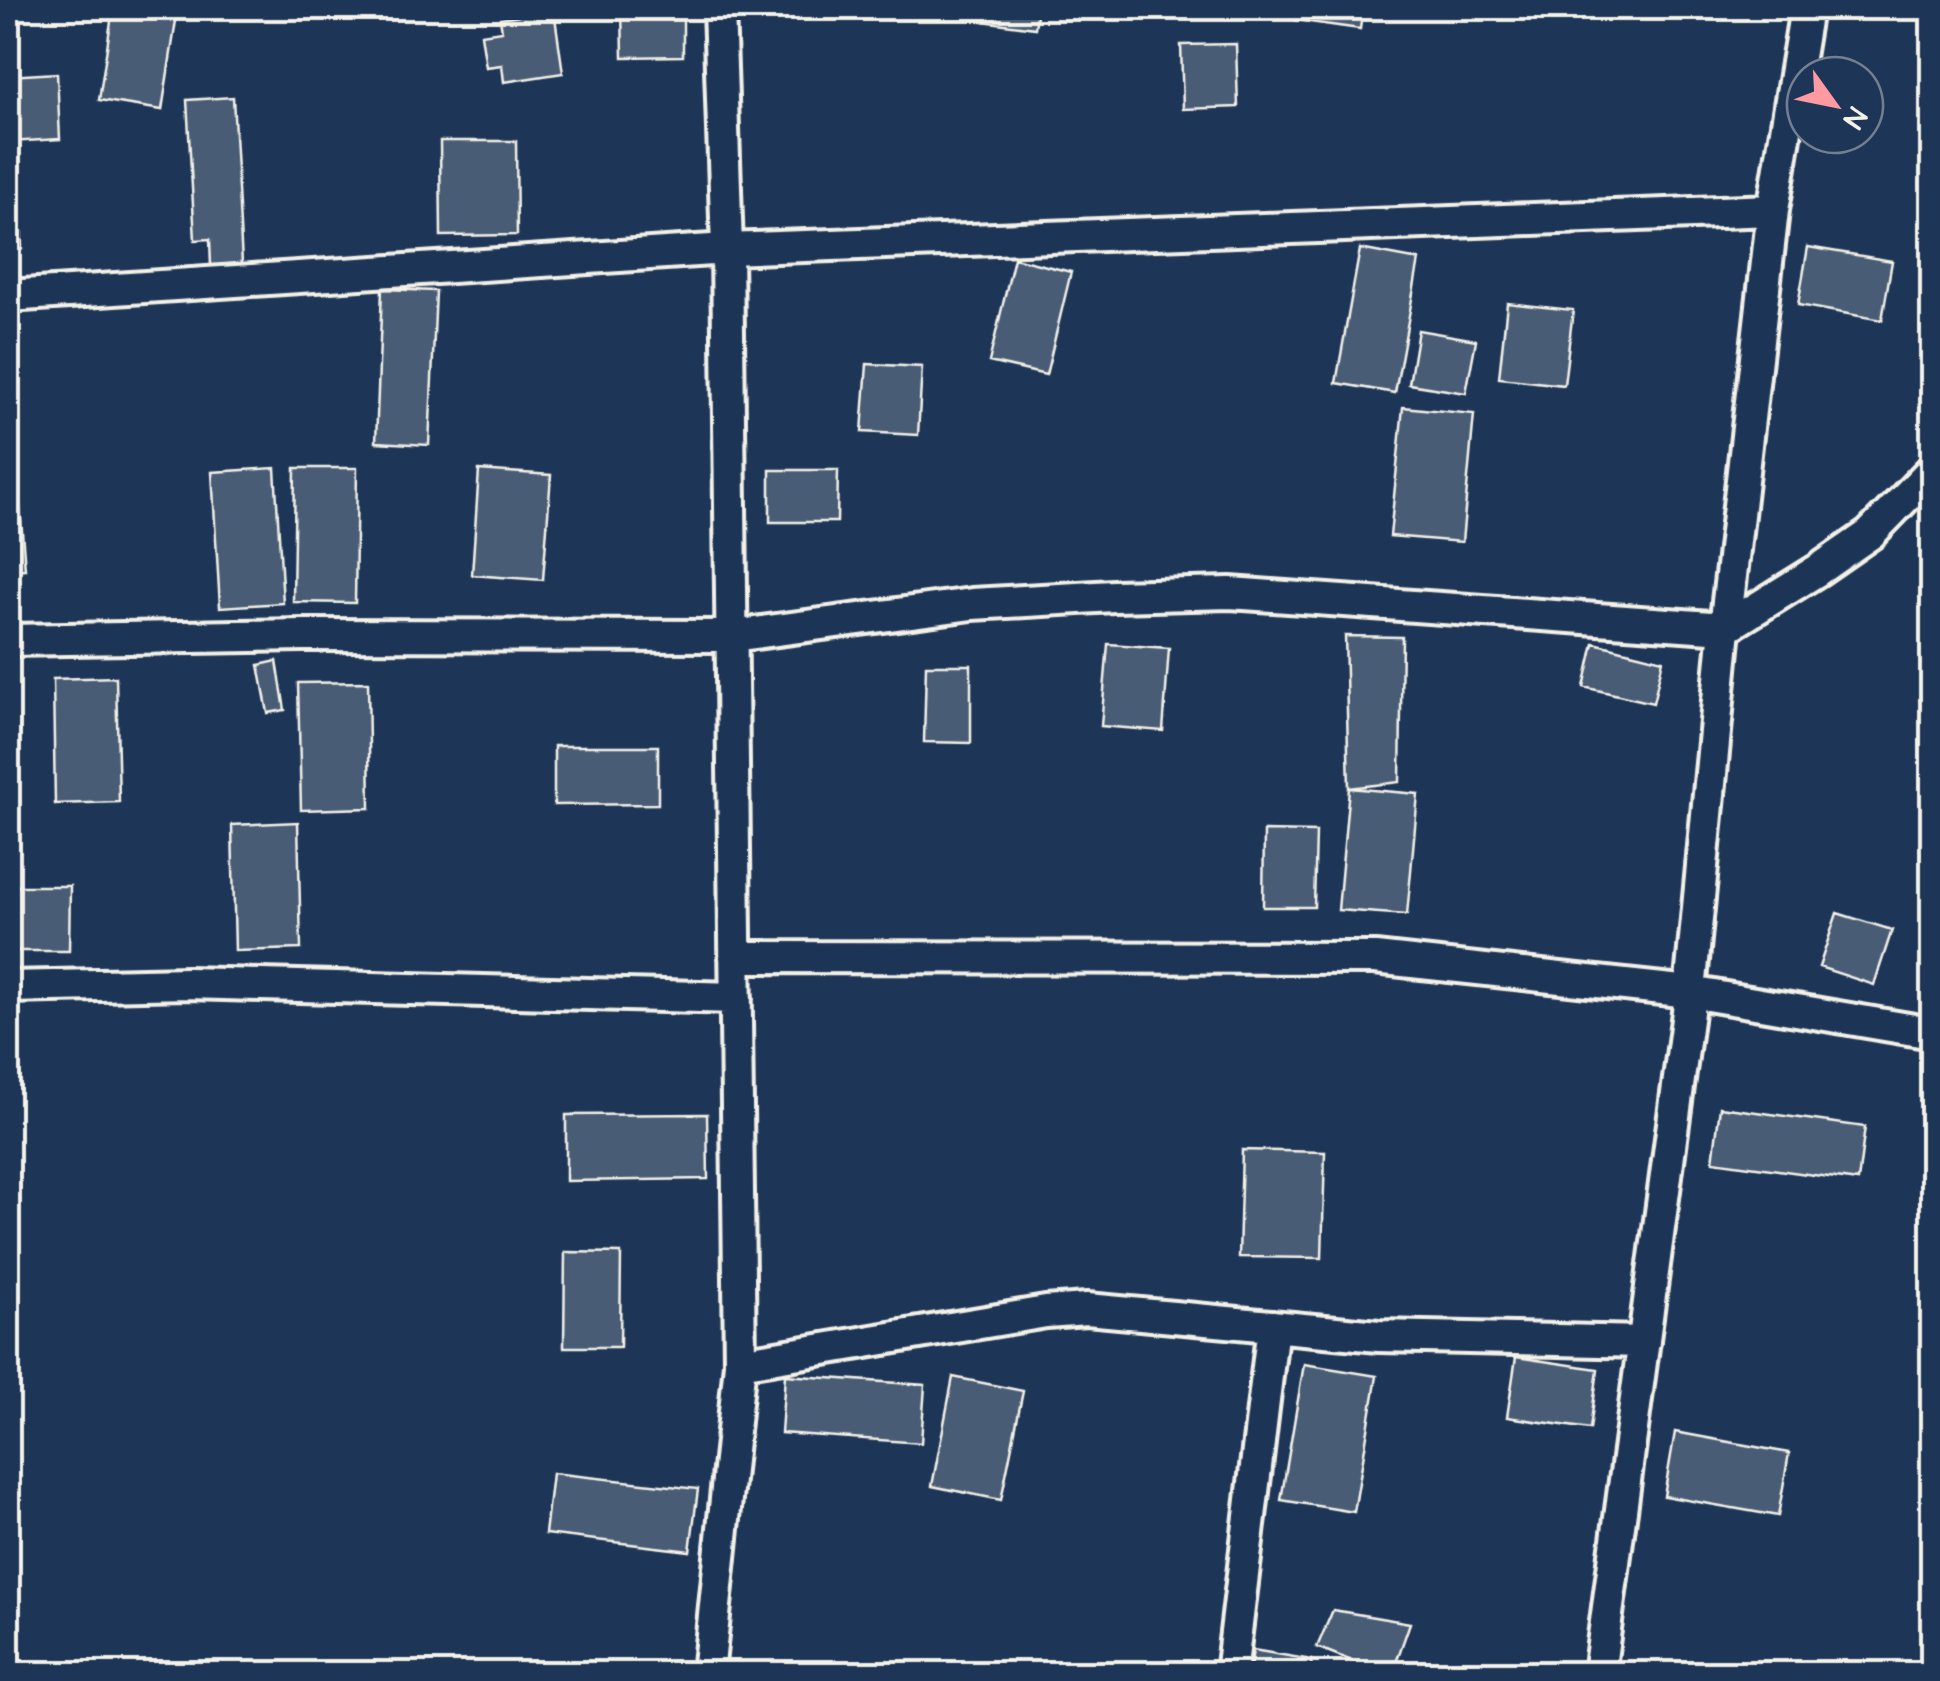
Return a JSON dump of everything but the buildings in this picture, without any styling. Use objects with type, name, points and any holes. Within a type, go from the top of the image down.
[{"type":"street","points":[[708,1674],[740,1363],[728,249],[719,8]]},
{"type":"street","points":[[1600,1674],[1690,992],[1724,628],[1773,210],[1806,8]]},
{"type":"street","points":[[8,296],[728,249],[1773,210]]},
{"type":"street","points":[[8,640],[304,635],[732,636],[972,604],[1230,593],[1724,628],[1870,534],[1932,470]]},
{"type":"street","points":[[736,957],[1376,958],[1690,992],[1932,1033]]},
{"type":"street","points":[[8,987],[188,983],[736,998]]},
{"type":"street","points":[[740,1363],[1046,1312],[1087,1309],[1379,1336],[1644,1342]]},
{"type":"street","points":[[1231,1674],[1273,1326]]}]
